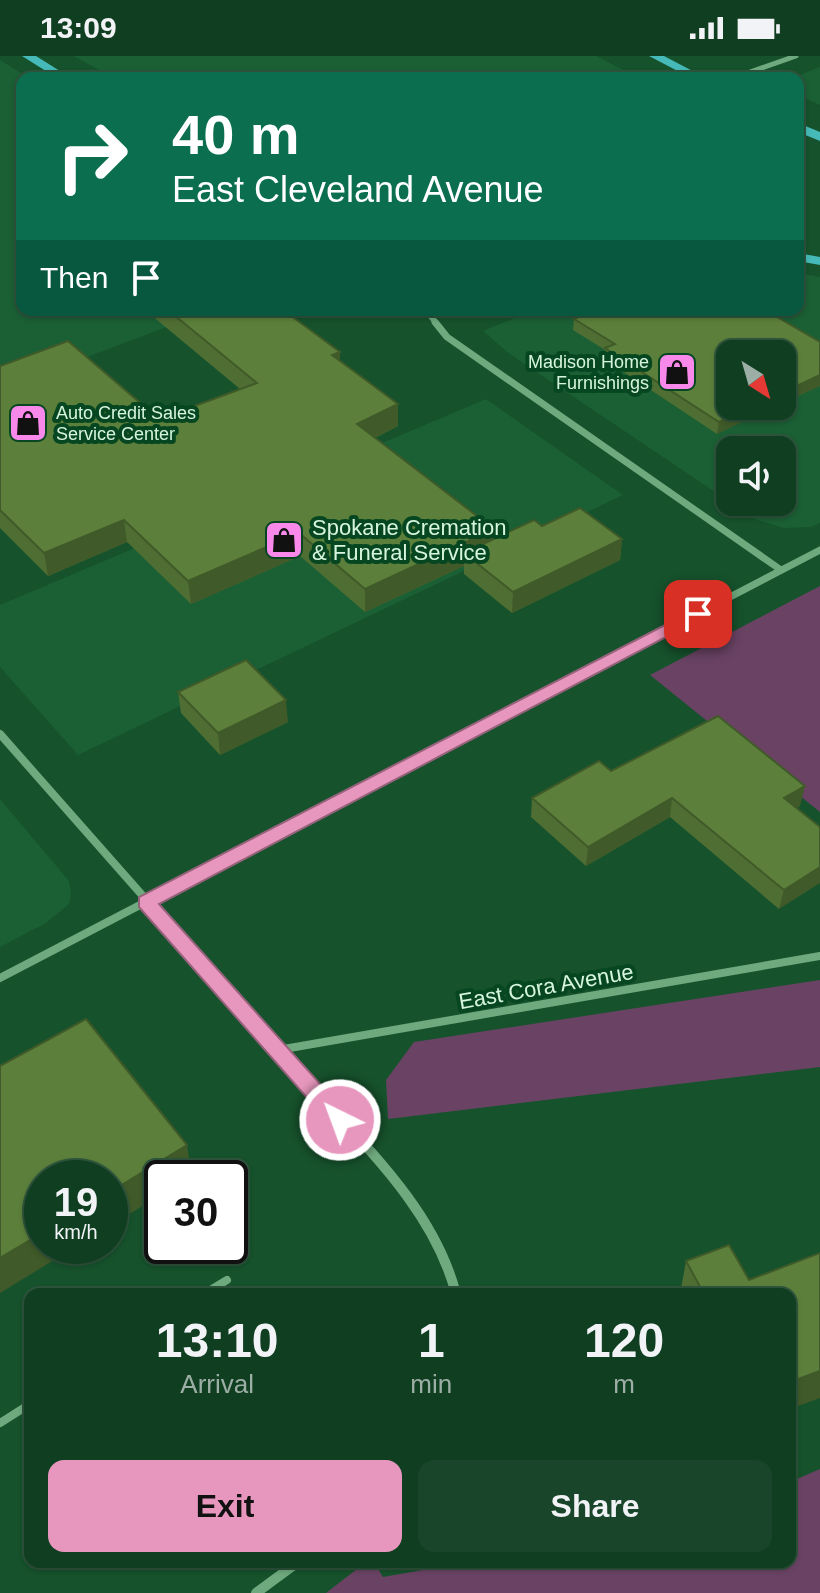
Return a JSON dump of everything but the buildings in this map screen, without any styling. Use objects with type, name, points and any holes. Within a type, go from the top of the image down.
[{"type":"main road","points":[[28,56],[55,72]]},
{"type":"main road","points":[[655,56],[688,72]]},
{"type":"street","points":[[750,72],[796,56]]},
{"type":"street","points":[[430,316],[447,337],[781,570]]},
{"type":"street","points":[[0,978],[820,550]]},
{"type":"street","points":[[0,734],[402,1190],[433,1231],[449,1263],[455,1288]]},
{"type":"street","name":"East Cora Avenue","points":[[278,1050],[820,956]]},
{"type":"street","points":[[256,1593],[290,1568]]},
{"type":"lane","points":[[214,1288],[227,1280]]},
{"type":"lane","points":[[0,1423],[24,1408]]},
{"type":"shaded area","points":[[74,56],[596,56],[627,72],[102,72]]},
{"type":"shaded area","points":[[0,60],[19,72],[16,72],[16,316],[196,316],[74,362],[0,524]]},
{"type":"shaded area","points":[[820,67],[820,105],[804,98],[804,73]]},
{"type":"shaded area","points":[[804,274],[820,277],[820,523],[811,527],[783,528],[751,516],[796,516],[796,436],[716,436],[716,493],[507,352],[483,331],[519,316],[804,316]]},
{"type":"shaded area","points":[[486,399],[623,495],[78,755],[0,667],[0,605]]},
{"type":"shaded area","points":[[820,586],[820,812],[650,675]]},
{"type":"shaded area","points":[[0,799],[69,881],[71,893],[69,904],[46,923],[0,947]]},
{"type":"shaded area","points":[[820,980],[820,1067],[388,1119],[386,1080],[414,1042]]},
{"type":"shaded area","points":[[820,1469],[820,1593],[326,1593],[358,1568],[378,1568],[383,1577],[434,1568],[796,1568],[796,1479]]},
{"type":"place","name":"Madison Home Furnishings","points":[[677,372]]},
{"type":"place","name":"Auto Credit Sales Service Center","points":[[28,423]]},
{"type":"place","name":"Spokane Cremation & Funeral Service","points":[[284,540]]},
{"type":"route","points":[[340,1120],[146,902],[698,614]]}]
